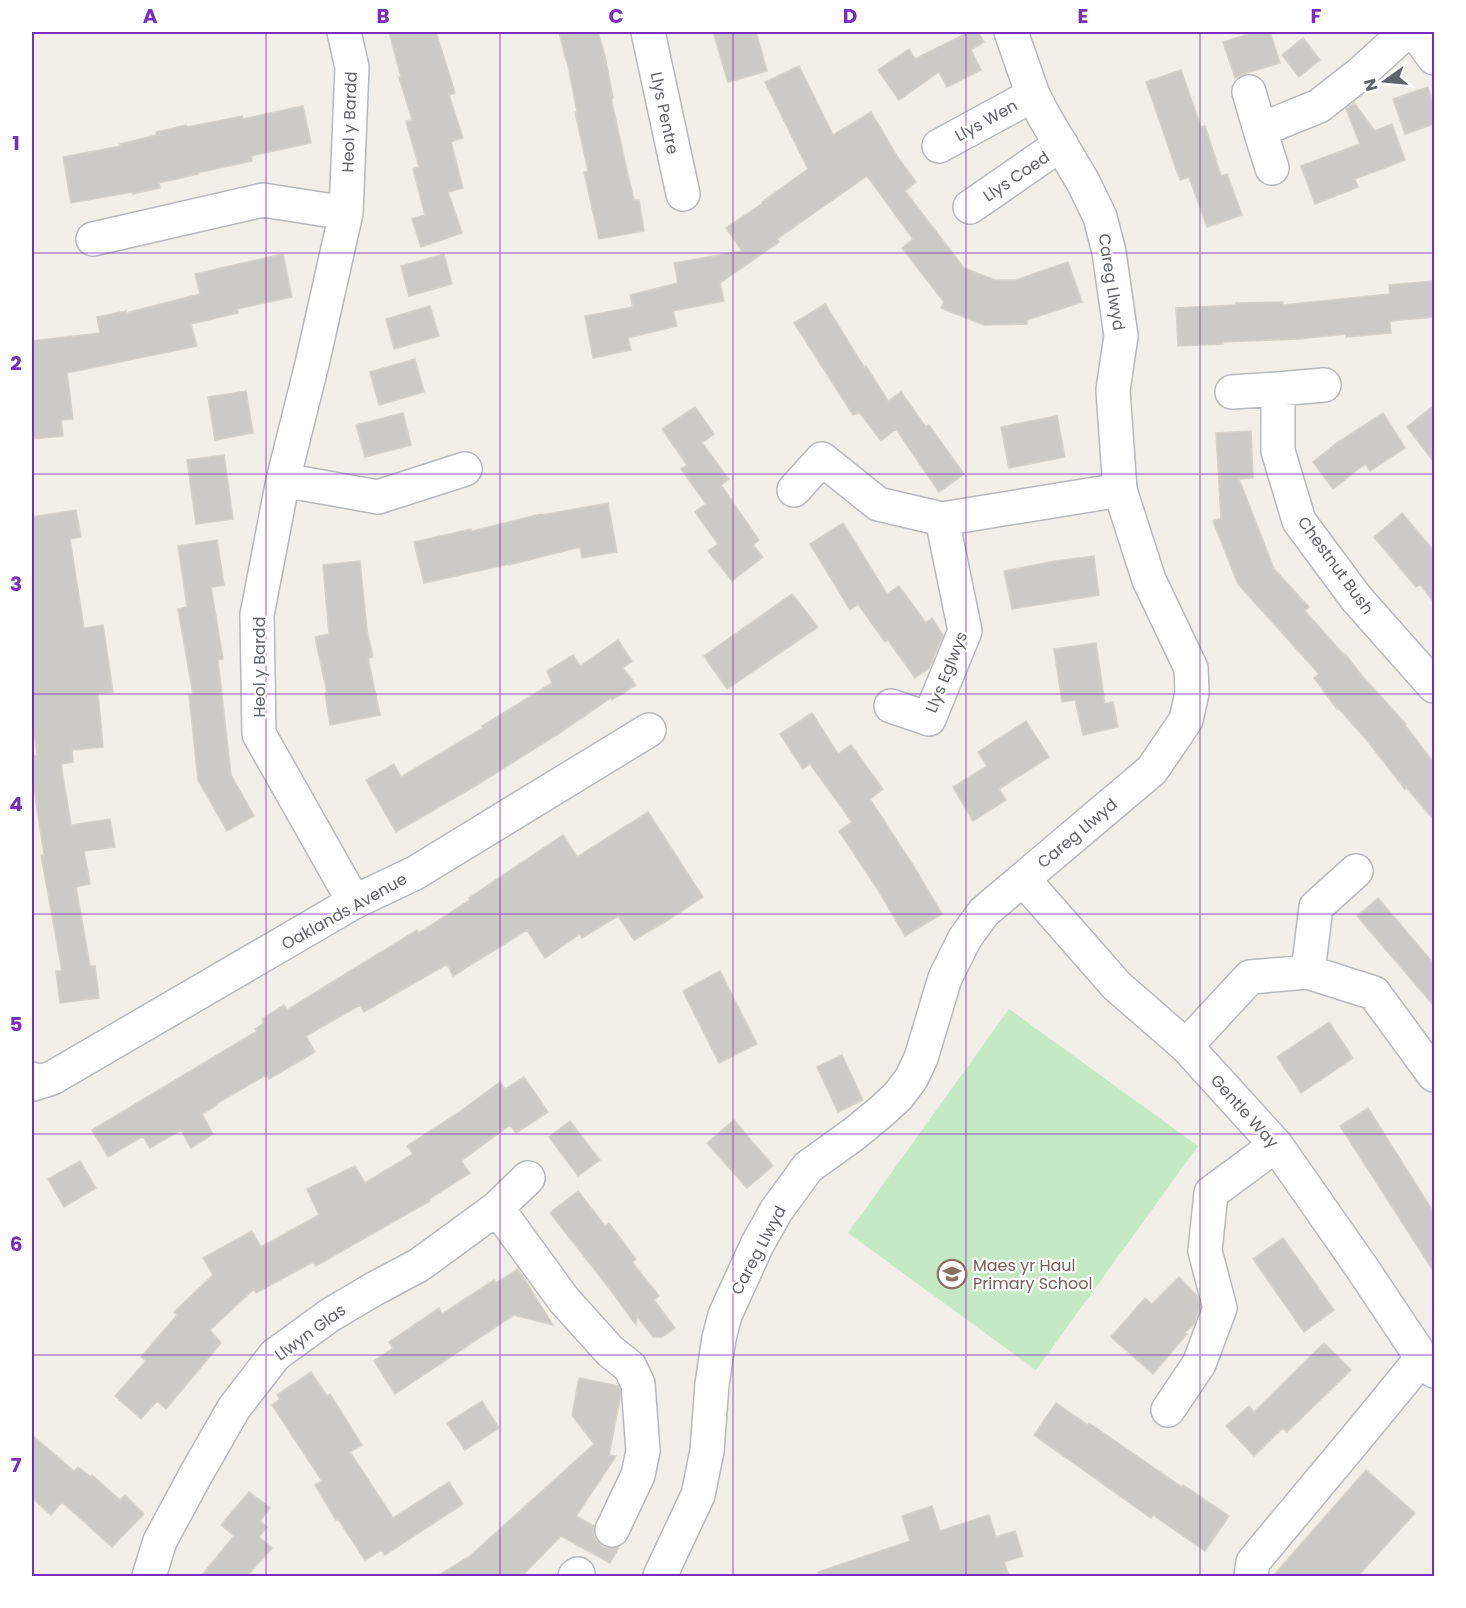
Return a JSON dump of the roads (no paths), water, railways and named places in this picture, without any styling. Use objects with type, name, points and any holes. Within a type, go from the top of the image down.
[{"type":"street","name":"Heol y Bardd","points":[[344,32],[352,67],[346,213],[283,480],[257,615],[259,734],[354,902]]},
{"type":"street","name":"Llys Pentre","points":[[648,32],[683,194]]},
{"type":"street","name":"Careg Llwyd","points":[[660,1576],[698,1495],[707,1451],[712,1384],[725,1315],[757,1245],[776,1211],[808,1167],[882,1111],[911,1079],[921,1058],[945,978],[965,938],[984,912],[1152,770],[1186,720],[1192,693],[1191,668],[1149,580],[1120,490],[1113,390],[1121,336],[1111,261],[1100,217],[1083,182],[1033,95],[1011,32]]},
{"type":"street","points":[[1260,130],[1319,106],[1361,73],[1406,32]]},
{"type":"street","points":[[1415,32],[1434,58]]},
{"type":"street","points":[[1249,92],[1272,168]]},
{"type":"street","name":"Llys Wen","points":[[939,146],[1033,95]]},
{"type":"street","name":"Llys Coed","points":[[970,207],[1061,144]]},
{"type":"street","points":[[93,239],[263,200],[346,213]]},
{"type":"street","points":[[1232,392],[1324,385]]},
{"type":"street","name":"Chestnut Bush","points":[[1278,389],[1278,451],[1299,521],[1356,598],[1434,686]]},
{"type":"street","points":[[794,490],[822,459],[878,504],[942,519],[1120,490]]},
{"type":"street","points":[[283,480],[378,497],[465,469]]},
{"type":"street","name":"Llys Eglwys","points":[[891,706],[929,719],[966,631],[942,519]]},
{"type":"street","name":"Oaklands Avenue","points":[[32,1084],[52,1078],[354,902],[415,873],[649,730]]},
{"type":"street","points":[[1308,972],[1316,907],[1356,871]]},
{"type":"street","name":"Gentle Way","points":[[1023,879],[1117,986],[1186,1046],[1276,1145],[1428,1364]]},
{"type":"street","points":[[1186,1046],[1250,977],[1308,972],[1374,993],[1434,1075]]},
{"type":"street","points":[[1168,1410],[1199,1364],[1220,1308],[1205,1251],[1211,1193],[1276,1145]]},
{"type":"street","name":"Llwyn Glas","points":[[149,1576],[160,1541],[234,1408],[275,1355],[330,1315],[419,1265],[497,1208],[528,1178]]},
{"type":"street","points":[[497,1208],[564,1300],[610,1351],[630,1367],[638,1384],[642,1451],[640,1467],[612,1530]]},
{"type":"street","points":[[1251,1576],[1253,1563],[1428,1364]]},
{"type":"place","name":"Maes yr Haul Primary School","points":[[952,1274]]}]
